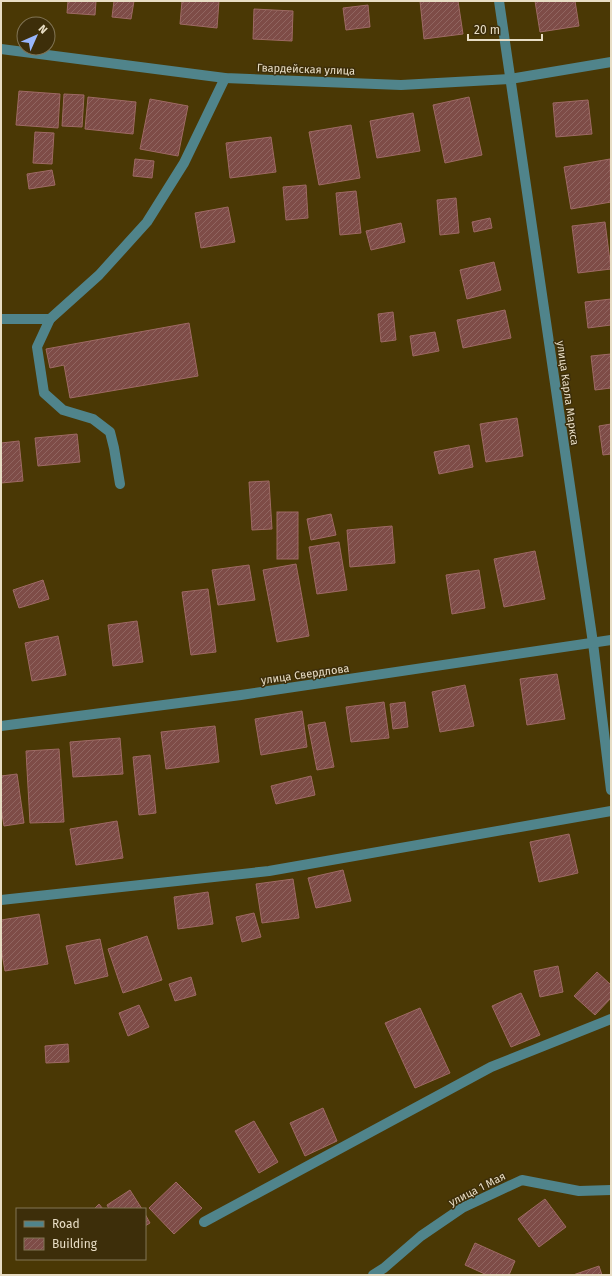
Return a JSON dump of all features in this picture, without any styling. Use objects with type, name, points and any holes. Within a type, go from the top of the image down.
[{"type":"street","name":"улица Карла Маркса","points":[[499,1],[593,643],[611,790]]},
{"type":"street","name":"Гвардейская улица","points":[[1,49],[225,78],[401,85],[510,79],[611,62]]},
{"type":"street","points":[[120,484],[110,432],[93,419],[63,410],[44,393],[37,347],[50,319],[99,274],[147,222],[184,164],[225,78]]},
{"type":"street","points":[[1,319],[50,319]]},
{"type":"street","name":"улица Свердлова","points":[[1,726],[249,694],[611,640]]},
{"type":"street","points":[[1,900],[269,871],[611,811]]},
{"type":"street","points":[[204,1222],[491,1067],[611,1019]]},
{"type":"street","name":"улица 1 Мая","points":[[373,1275],[384,1268],[421,1236],[462,1208],[522,1180],[579,1191],[611,1190]]},
{"type":"building","points":[[68,1],[96,1],[95,15],[67,13]]},
{"type":"building","points":[[114,1],[134,1],[131,19],[112,17]]},
{"type":"building","points":[[182,1],[219,1],[217,28],[180,24]]},
{"type":"building","points":[[420,1],[458,1],[463,34],[424,39]]},
{"type":"building","points":[[535,1],[575,1],[579,26],[540,32]]},
{"type":"building","points":[[368,5],[370,27],[346,30],[343,8]]},
{"type":"building","points":[[254,9],[293,11],[292,41],[253,39]]},
{"type":"building","points":[[19,91],[60,94],[58,128],[16,125]]},
{"type":"building","points":[[64,94],[84,95],[82,127],[62,126]]},
{"type":"building","points":[[88,97],[136,102],[133,134],[85,129]]},
{"type":"building","points":[[469,97],[482,155],[445,163],[433,105]]},
{"type":"building","points":[[150,99],[188,106],[178,156],[140,149]]},
{"type":"building","points":[[588,100],[592,134],[556,137],[553,103]]},
{"type":"building","points":[[413,113],[420,151],[377,158],[370,121]]},
{"type":"building","points":[[351,125],[360,178],[319,185],[309,132]]},
{"type":"building","points":[[35,132],[54,133],[52,164],[33,163]]},
{"type":"building","points":[[271,137],[276,172],[230,178],[226,143]]},
{"type":"building","points":[[135,159],[154,161],[152,178],[133,176]]},
{"type":"building","points":[[610,159],[611,202],[571,209],[564,167]]},
{"type":"building","points":[[52,170],[55,185],[29,189],[27,174]]},
{"type":"building","points":[[306,185],[308,218],[286,220],[283,187]]},
{"type":"building","points":[[356,191],[361,233],[340,235],[336,193]]},
{"type":"building","points":[[456,198],[459,233],[440,235],[437,200]]},
{"type":"building","points":[[228,207],[235,242],[201,248],[195,213]]},
{"type":"building","points":[[490,218],[492,228],[474,232],[472,222]]},
{"type":"building","points":[[605,222],[611,269],[578,273],[572,226]]},
{"type":"building","points":[[401,223],[405,242],[371,250],[366,231]]},
{"type":"building","points":[[494,262],[501,290],[467,299],[460,270]]},
{"type":"building","points":[[611,299],[611,325],[588,328],[585,302]]},
{"type":"building","points":[[505,310],[511,338],[463,348],[457,320]]},
{"type":"building","points":[[393,312],[396,340],[381,342],[378,314]]},
{"type":"building","points":[[189,323],[198,376],[70,398],[64,365],[50,368],[46,349]]},
{"type":"building","points":[[435,332],[439,351],[413,356],[410,336]]},
{"type":"building","points":[[611,354],[611,388],[595,390],[591,356]]},
{"type":"building","points":[[517,418],[523,456],[486,462],[480,424]]},
{"type":"building","points":[[611,424],[611,454],[603,455],[599,426]]},
{"type":"building","points":[[77,434],[80,462],[38,466],[35,438]]},
{"type":"building","points":[[19,441],[23,481],[1,483],[1,443]]},
{"type":"building","points":[[469,445],[473,467],[439,474],[434,452]]},
{"type":"building","points":[[269,481],[272,529],[252,530],[249,482]]},
{"type":"building","points":[[277,512],[298,512],[298,559],[277,559]]},
{"type":"building","points":[[331,514],[336,535],[311,540],[307,519]]},
{"type":"building","points":[[392,526],[395,563],[350,567],[347,530]]},
{"type":"building","points":[[339,542],[347,590],[317,594],[309,547]]},
{"type":"building","points":[[535,551],[545,599],[504,607],[494,559]]},
{"type":"building","points":[[296,564],[309,636],[277,642],[263,570]]},
{"type":"building","points":[[249,565],[255,600],[218,605],[212,570]]},
{"type":"building","points":[[479,570],[485,608],[452,614],[446,575]]},
{"type":"building","points":[[43,580],[49,599],[19,608],[13,590]]},
{"type":"building","points":[[208,589],[216,652],[191,655],[182,592]]},
{"type":"building","points":[[137,621],[143,662],[113,666],[108,625]]},
{"type":"building","points":[[58,636],[66,675],[32,681],[25,643]]},
{"type":"building","points":[[557,674],[565,719],[527,725],[520,679]]},
{"type":"building","points":[[465,685],[474,726],[440,732],[432,692]]},
{"type":"building","points":[[384,702],[389,738],[351,742],[346,707]]},
{"type":"building","points":[[405,702],[408,727],[393,729],[390,704]]},
{"type":"building","points":[[302,711],[307,747],[261,755],[255,719]]},
{"type":"building","points":[[325,722],[334,767],[317,770],[308,725]]},
{"type":"building","points":[[215,726],[219,762],[166,769],[161,732]]},
{"type":"building","points":[[120,738],[123,774],[73,777],[70,742]]},
{"type":"building","points":[[59,749],[64,822],[30,823],[26,751]]},
{"type":"building","points":[[150,755],[156,813],[139,815],[133,757]]},
{"type":"building","points":[[17,774],[24,823],[4,826],[1,808],[1,776]]},
{"type":"building","points":[[311,776],[315,795],[276,804],[271,786]]},
{"type":"building","points":[[117,821],[123,858],[76,865],[70,829]]},
{"type":"building","points":[[569,834],[578,873],[539,882],[530,842]]},
{"type":"building","points":[[343,870],[351,901],[316,908],[308,878]]},
{"type":"building","points":[[293,879],[299,918],[262,923],[256,884]]},
{"type":"building","points":[[208,892],[213,924],[178,929],[174,897]]},
{"type":"building","points":[[254,913],[261,937],[242,942],[236,917]]},
{"type":"building","points":[[39,914],[48,964],[5,971],[1,948],[1,920]]},
{"type":"building","points":[[147,936],[162,980],[123,993],[108,949]]},
{"type":"building","points":[[100,939],[108,976],[75,984],[66,946]]},
{"type":"building","points":[[558,966],[563,992],[540,997],[534,971]]},
{"type":"building","points":[[597,972],[611,985],[611,998],[595,1015],[574,996]]},
{"type":"building","points":[[191,977],[196,995],[175,1001],[169,984]]},
{"type":"building","points":[[521,993],[540,1035],[511,1047],[492,1006]]},
{"type":"building","points":[[139,1005],[149,1027],[128,1036],[119,1013]]},
{"type":"building","points":[[420,1008],[450,1073],[415,1088],[385,1023]]},
{"type":"building","points":[[68,1044],[69,1062],[46,1063],[45,1046]]},
{"type":"building","points":[[323,1108],[337,1141],[305,1156],[290,1123]]},
{"type":"building","points":[[254,1121],[278,1162],[259,1173],[235,1131]]},
{"type":"building","points":[[176,1182],[202,1208],[174,1234],[149,1208]]},
{"type":"building","points":[[130,1190],[141,1208],[108,1208],[107,1205]]},
{"type":"building","points":[[545,1199],[566,1227],[539,1247],[518,1219]]},
{"type":"building","points":[[99,1204],[102,1208],[95,1208]]},
{"type":"building","points":[[146,1216],[150,1223],[146,1225]]},
{"type":"building","points":[[475,1243],[515,1261],[509,1275],[487,1275],[465,1265]]},
{"type":"building","points":[[599,1266],[602,1275],[573,1275]]}]
